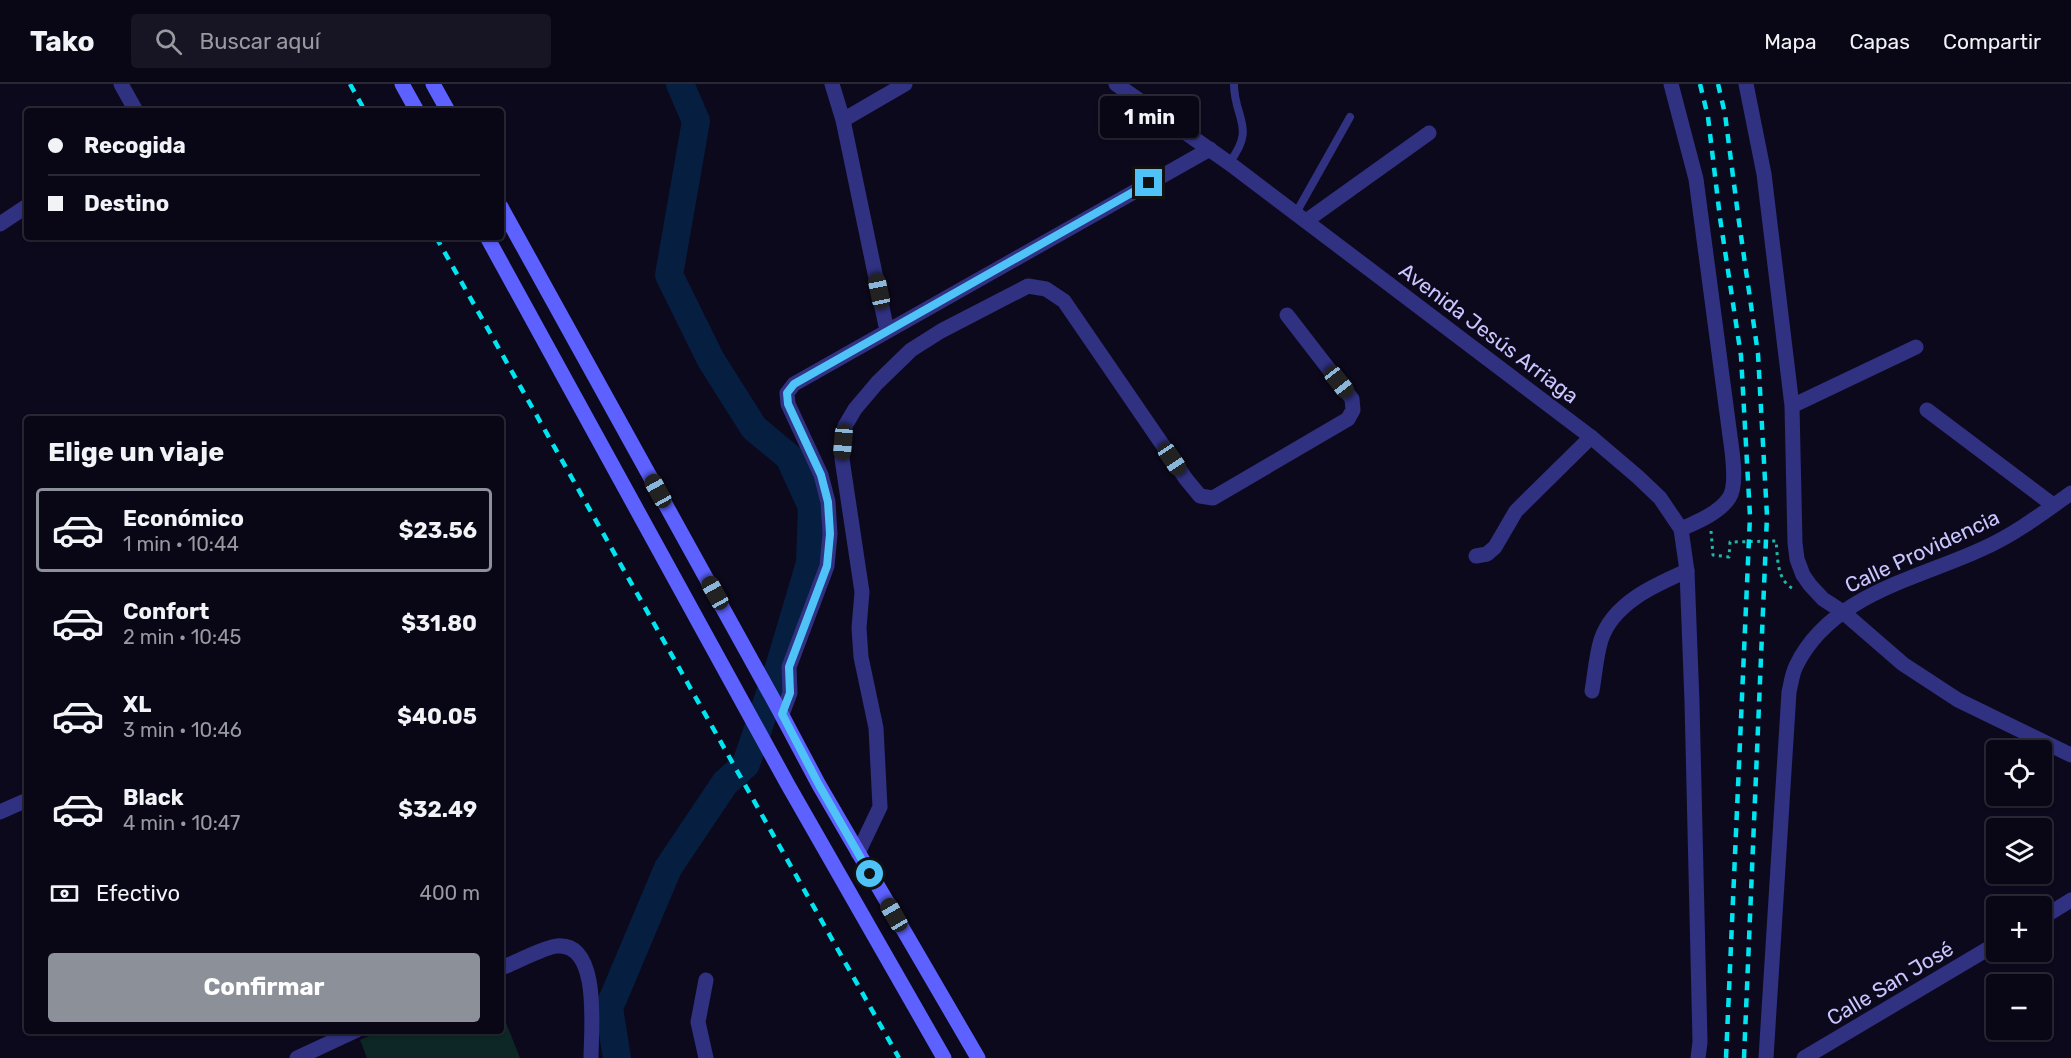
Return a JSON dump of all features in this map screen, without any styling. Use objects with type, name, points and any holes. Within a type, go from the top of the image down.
[{"type":"main road","points":[[402,84],[415,108]]},
{"type":"main road","points":[[433,84],[446,108]]},
{"type":"main road","points":[[504,212],[819,785],[978,1058]]},
{"type":"main road","points":[[489,240],[726,674],[944,1058]]},
{"type":"street","points":[[121,84],[134,108]]},
{"type":"street","points":[[832,84],[843,120],[888,331]]},
{"type":"street","points":[[843,120],[905,84]]},
{"type":"street","name":"Avenida Jesús Arriaga","points":[[1116,84],[1210,149],[1591,437],[1660,498],[1681,529],[1687,571],[1692,702],[1700,1042],[1698,1058]]},
{"type":"street","points":[[1671,84],[1696,179],[1731,436],[1733,469],[1730,497],[1711,514],[1681,529]]},
{"type":"street","points":[[1746,84],[1764,174],[1792,406],[1795,543],[1797,559],[1803,575],[1823,599],[1843,612],[1904,664],[1958,700],[2071,755]]},
{"type":"street","points":[[1301,217],[1429,133]]},
{"type":"street","points":[[780,711],[790,693],[789,667],[827,566],[830,534],[828,502],[821,475],[788,404],[787,393],[794,384],[1210,149]]},
{"type":"street","points":[[0,224],[24,208]]},
{"type":"street","points":[[858,854],[880,807],[876,728],[861,657],[859,628],[862,592],[842,459],[845,426],[855,409],[877,383],[911,350],[940,331],[1028,286],[1046,289],[1064,301],[1186,479],[1200,496],[1213,498],[1348,418],[1353,410],[1352,399],[1287,315]]},
{"type":"street","points":[[1792,406],[1916,347]]},
{"type":"street","points":[[1927,410],[2054,505]]},
{"type":"street","points":[[1476,556],[1487,554],[1495,547],[1516,511],[1591,437]]},
{"type":"street","name":"Calle Providencia","points":[[1766,1058],[1789,692],[1795,667],[1812,639],[1843,612],[1877,593],[1983,549],[2034,519],[2071,492]]},
{"type":"street","points":[[1592,691],[1602,639],[1609,623],[1627,603],[1664,581],[1687,571]]},
{"type":"street","points":[[0,812],[24,801]]},
{"type":"street","points":[[2052,912],[2071,900]]},
{"type":"street","points":[[504,967],[556,945],[570,946],[579,954],[587,968],[591,991],[591,1058]]},
{"type":"street","name":"Calle San José","points":[[1804,1058],[1986,950]]},
{"type":"street","points":[[706,980],[698,1022],[706,1058]]},
{"type":"street","points":[[297,1058],[348,1034]]},
{"type":"lane","points":[[1229,164],[1243,136],[1242,119],[1234,84]]},
{"type":"lane","points":[[1301,217],[1350,117]]},
{"type":"path","points":[[1710,525],[1713,555],[1729,558],[1730,542],[1776,541],[1779,571],[1787,585]]},
{"type":"green space","points":[[504,1018],[520,1058],[367,1058],[360,1040],[373,1034],[504,1034]]},
{"type":"waterway","points":[[617,1058],[609,1008],[668,868],[725,783],[746,764],[780,664],[810,563],[812,507],[789,457],[754,428],[711,360],[669,275],[696,121],[680,84]]},
{"type":"railway","points":[[350,84],[363,108]]},
{"type":"railway","points":[[1700,84],[1708,117],[1720,218],[1741,356],[1750,516],[1726,1058]]},
{"type":"railway","points":[[1718,84],[1725,114],[1758,354],[1767,516],[1744,1058]]},
{"type":"railway","points":[[438,240],[899,1058]]},
{"type":"route","points":[[870,874],[782,714],[790,693],[789,667],[827,566],[830,534],[828,502],[821,475],[788,404],[787,393],[794,384],[1149,183]]}]
